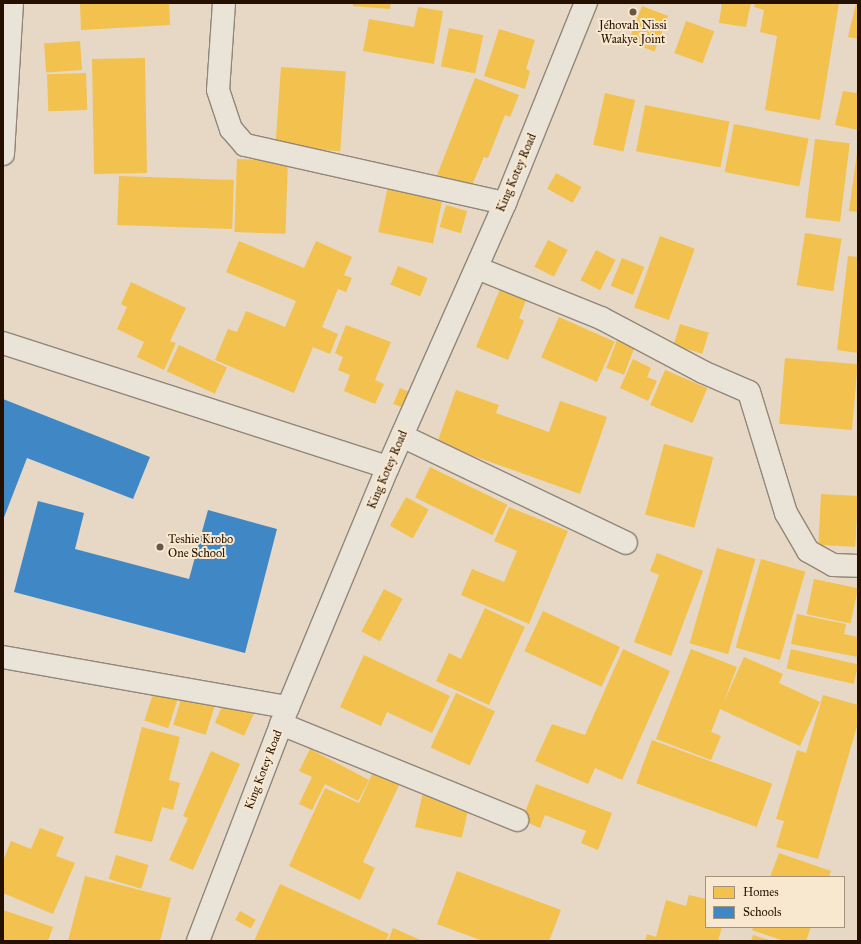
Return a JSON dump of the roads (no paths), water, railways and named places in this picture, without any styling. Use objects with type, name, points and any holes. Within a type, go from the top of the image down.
[{"type":"street","points":[[3,154],[12,3]]},
{"type":"street","points":[[224,3],[218,90],[231,129],[245,144],[505,203]]},
{"type":"street","name":"King Kotey Road","points":[[198,941],[285,716],[388,467],[505,203],[586,3]]},
{"type":"street","points":[[477,268],[601,318],[703,372],[749,392],[786,513],[808,551],[833,565],[858,566]]},
{"type":"street","points":[[3,343],[388,467]]},
{"type":"street","points":[[402,436],[626,543]]},
{"type":"street","points":[[3,657],[285,716],[518,820]]},
{"type":"place","name":"Jéhovah Nissi Waakye Joint","points":[[633,12]]},
{"type":"place","name":"Teshie Krobo One School","points":[[160,547]]}]
